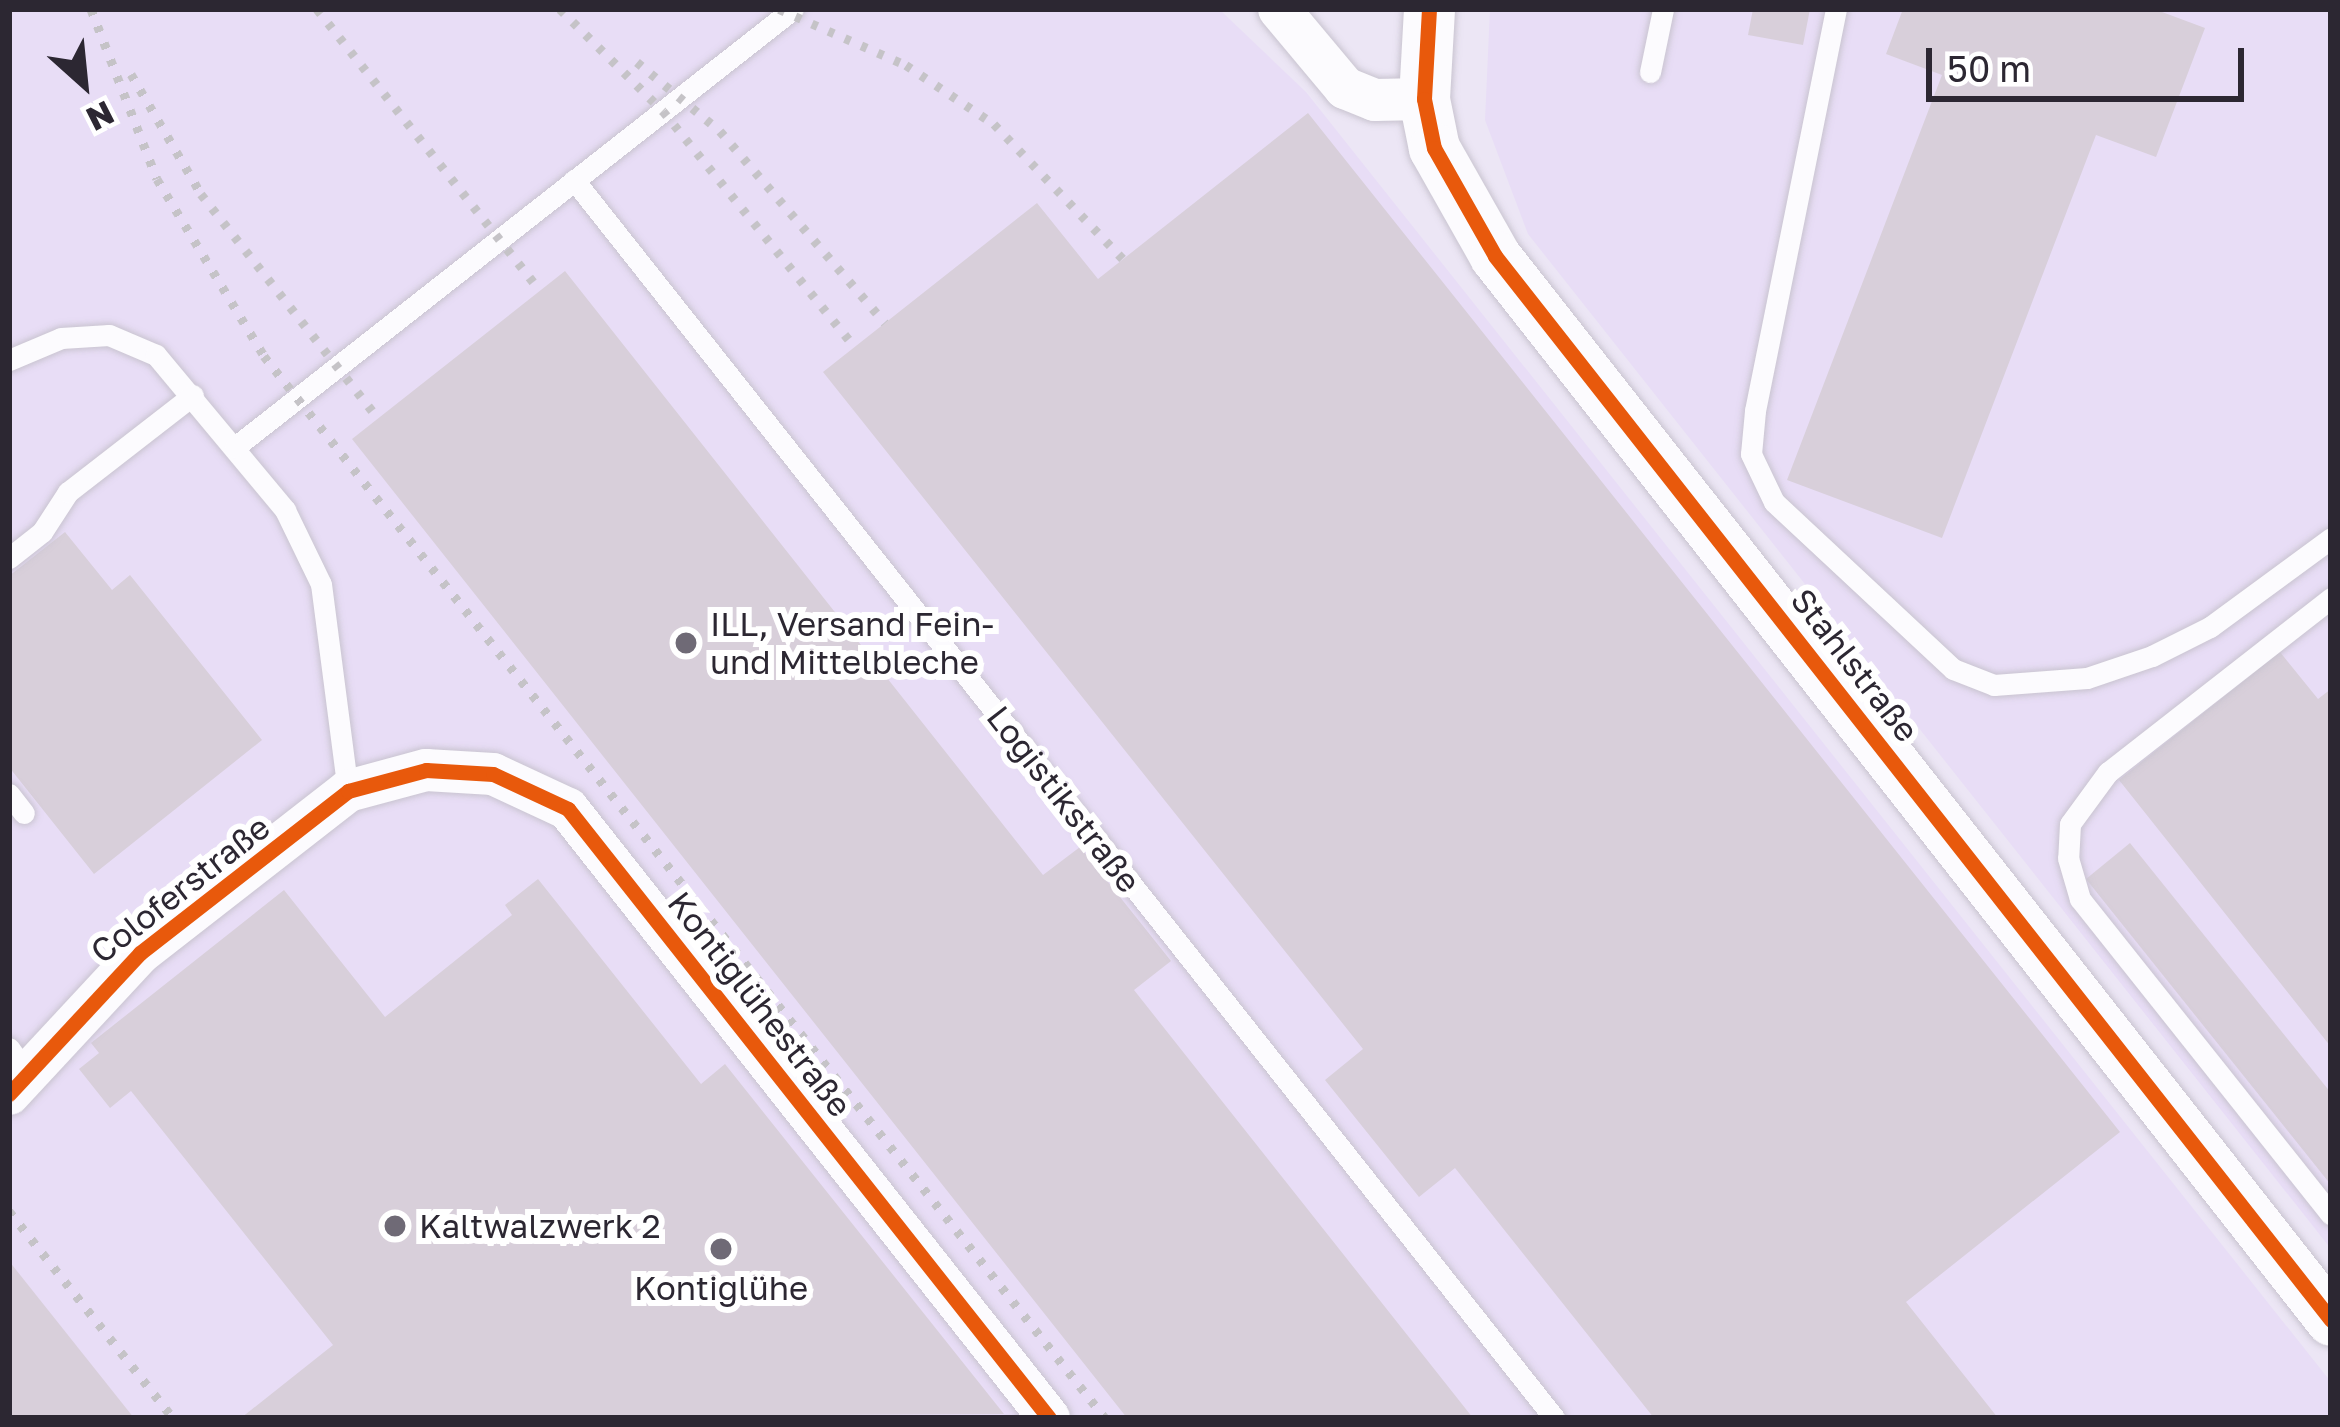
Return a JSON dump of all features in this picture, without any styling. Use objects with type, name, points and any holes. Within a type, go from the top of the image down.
[{"type":"street","points":[[1280,9],[1345,88],[1375,100],[1424,98]]},
{"type":"street","name":"Stahlstraße","points":[[1430,9],[1424,98],[1451,191],[1495,256],[2331,1320]]},
{"type":"street","name":"Kontiglühestraße","points":[[348,791],[425,770],[493,774],[568,809],[1049,1418]]},
{"type":"street","name":"Coloferstraße","points":[[15,1072],[140,953],[348,791]]},
{"type":"lane","points":[[235,447],[793,9]]},
{"type":"lane","points":[[1650,72],[1663,9]]},
{"type":"lane","points":[[1836,9],[1755,411],[1751,454],[1774,502],[1952,669],[1994,685],[2087,678],[2152,656],[2210,627],[2331,538]]},
{"type":"lane","name":"Logistikstraße","points":[[574,180],[1554,1418]]},
{"type":"lane","points":[[9,360],[61,338],[109,335],[156,355],[285,509],[321,584],[348,791]]},
{"type":"lane","points":[[9,558],[42,532],[68,493],[193,395]]},
{"type":"lane","points":[[2331,598],[2108,772],[2070,824],[2068,858],[2080,899],[2331,1214]]},
{"type":"lane","points":[[9,794],[24,813]]},
{"type":"shaded area","points":[[9,9],[1219,9],[1306,92],[2331,1382],[2331,1418],[9,1418]]},
{"type":"shaded area","points":[[1490,9],[2331,9],[2331,1249],[1528,234],[1485,120]]},
{"type":"building","points":[[1753,9],[1810,9],[1803,45],[1748,35]]},
{"type":"building","points":[[1903,9],[2154,9],[2205,28],[2156,157],[2096,135],[1942,538],[1787,480],[1942,75],[1886,54]]},
{"type":"building","points":[[1308,113],[2120,1132],[1906,1302],[1998,1418],[1654,1418],[1455,1168],[1419,1197],[1325,1080],[1363,1049],[823,372],[1037,203],[1098,279]]},
{"type":"building","name":"ILL, Versand Fein- und Mittelbleche","points":[[565,271],[1043,875],[1080,847],[1171,961],[1134,990],[1473,1418],[1127,1418],[352,439]]},
{"type":"building","points":[[65,532],[112,590],[130,575],[262,740],[94,874],[9,767],[9,576]]},
{"type":"building","points":[[2280,652],[2318,699],[2331,689],[2331,1047],[2119,780]]},
{"type":"building","points":[[2130,843],[2331,1093],[2331,1185],[2086,879]]},
{"type":"building","points":[[538,879],[701,1084],[725,1064],[1004,1414],[241,1418],[333,1345],[131,1091],[110,1108],[79,1069],[99,1053],[91,1043],[284,890],[385,1017],[512,915],[505,905]]},
{"type":"building","points":[[9,1261],[134,1418],[9,1418]]},
{"type":"railway","points":[[91,9],[157,179],[264,356],[1105,1418]]},
{"type":"railway","points":[[317,9],[540,290]]},
{"type":"railway","points":[[560,9],[663,111],[855,347]]},
{"type":"railway","points":[[779,9],[906,65],[994,124],[1123,259]]},
{"type":"railway","points":[[637,62],[720,131],[885,323]]},
{"type":"railway","points":[[131,74],[201,194],[378,418]]},
{"type":"railway","points":[[9,1211],[173,1418]]},
{"type":"cycle path","points":[[1429,9],[1424,99],[1434,148],[1495,256],[2331,1320]]},
{"type":"cycle path","points":[[9,1094],[140,953],[348,791],[426,770],[493,774],[568,809],[1049,1418]]},
{"type":"place","name":"ILL, Versand Fein- und Mittelbleche","points":[[686,643]]},
{"type":"place","name":"Kaltwalzwerk 2","points":[[395,1226]]},
{"type":"place","name":"Kontiglühe","points":[[721,1249]]}]
